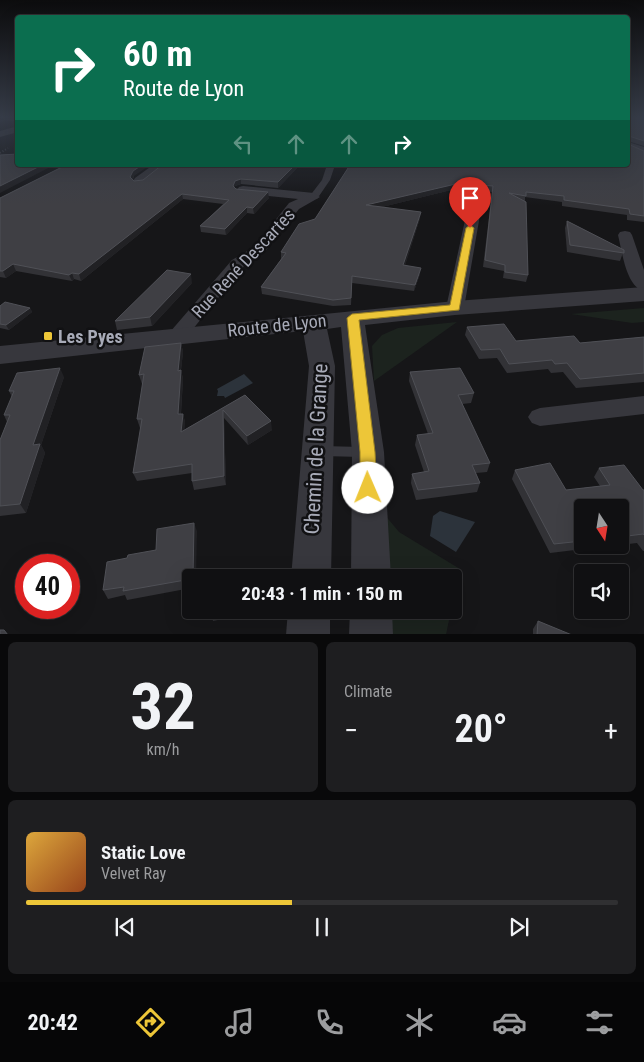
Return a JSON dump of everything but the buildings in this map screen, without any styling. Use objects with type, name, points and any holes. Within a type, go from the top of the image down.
[{"type":"street","points":[[630,146],[644,150]]},
{"type":"street","points":[[139,181],[157,167]]},
{"type":"street","name":"Rue René Descartes","points":[[177,336],[238,263],[259,250],[294,206],[314,198],[326,180],[329,167]]},
{"type":"street","name":"Rue René Descartes","points":[[241,190],[314,198]]},
{"type":"street","points":[[455,308],[474,209],[460,202]]},
{"type":"street","points":[[625,235],[639,280],[644,286]]},
{"type":"street","name":"Route de Lyon","points":[[0,355],[455,308],[644,294]]},
{"type":"street","name":"Chemin de la Grange","points":[[352,318],[368,452],[370,569]]},
{"type":"street","name":"Chemin de la Grange","points":[[310,569],[322,366],[314,322]]},
{"type":"street","points":[[540,417],[644,405]]},
{"type":"street","points":[[308,634],[309,619]]},
{"type":"street","points":[[371,619],[371,634]]},
{"type":"lane","points":[[317,451],[368,452]]},
{"type":"shaded area","points":[[644,308],[644,322],[632,323],[571,314]]},
{"type":"shaded area","points":[[457,322],[374,381],[372,346],[382,335],[398,328]]},
{"type":"shaded area","points":[[244,374],[253,383],[225,398],[224,396],[217,396],[217,389]]},
{"type":"shaded area","points":[[440,511],[475,522],[456,552],[430,536],[433,516]]},
{"type":"shaded area","points":[[384,514],[399,532],[460,569],[387,569]]},
{"type":"shaded area","points":[[390,619],[449,619],[446,634],[391,634]]},
{"type":"place","name":"Les Pyes","points":[[48,336]]},
{"type":"route","points":[[368,488],[368,452],[352,318],[455,308],[470,228]]}]
